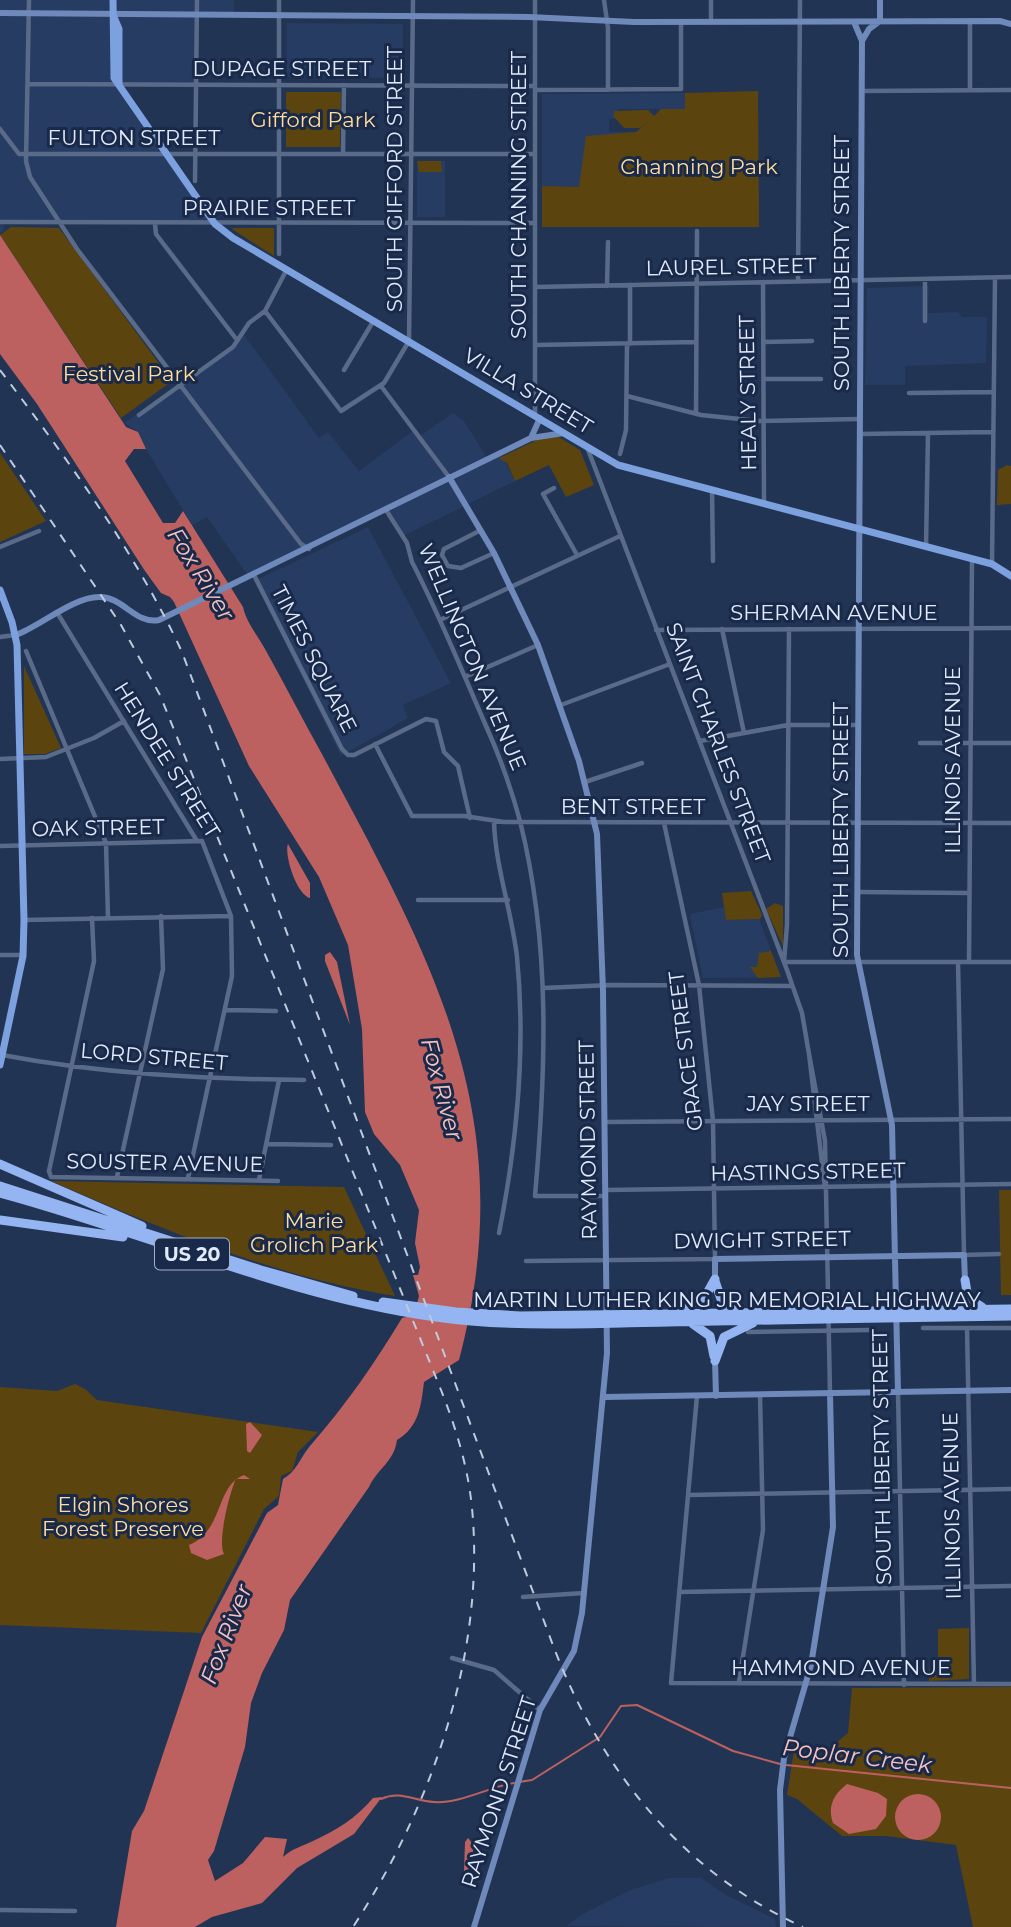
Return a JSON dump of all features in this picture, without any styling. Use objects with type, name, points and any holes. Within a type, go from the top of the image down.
[{"type":"highway","points":[[0,1164],[191,1247]]},
{"type":"highway","name":"MARTIN LUTHER KING JR MEMORIAL HIGHWAY","points":[[0,1186],[306,1284],[385,1305]]},
{"type":"highway","name":"MARTIN LUTHER KING JR MEMORIAL HIGHWAY","points":[[0,1193],[300,1289],[385,1305],[520,1319],[773,1320],[810,1315]]},
{"type":"highway","points":[[0,1220],[116,1236],[198,1256]]},
{"type":"highway","points":[[715,1279],[722,1302],[747,1314]]},
{"type":"highway","points":[[659,1315],[698,1304],[713,1288],[715,1279]]},
{"type":"highway","points":[[965,1280],[970,1300],[991,1309]]},
{"type":"highway","name":"MARTIN LUTHER KING JR MEMORIAL HIGHWAY","points":[[911,1314],[1011,1309]]},
{"type":"highway","name":"MARTIN LUTHER KING JR MEMORIAL HIGHWAY","points":[[619,1319],[659,1315],[747,1314],[1011,1315]]},
{"type":"highway","points":[[715,1361],[718,1347],[732,1331],[773,1320]]},
{"type":"highway","points":[[685,1321],[706,1330],[712,1343],[715,1361]]},
{"type":"main road","name":"VILLA STREET","points":[[113,0],[113,71],[119,84],[215,224],[618,465],[992,564],[1011,576]]},
{"type":"main road","points":[[0,590],[16,635],[24,920],[23,956],[4,1025],[0,1065]]},
{"type":"street","points":[[29,0],[26,166],[30,177],[61,223],[304,548]]},
{"type":"street","points":[[195,181],[197,0]]},
{"type":"street","points":[[279,0],[279,254]]},
{"type":"street","name":"SOUTH GIFFORD STREET","points":[[409,341],[413,0]]},
{"type":"street","name":"SOUTH CHANNING STREET","points":[[535,0],[535,345],[538,416]]},
{"type":"street","points":[[604,0],[608,90]]},
{"type":"street","points":[[711,0],[711,22]]},
{"type":"street","points":[[798,281],[800,0]]},
{"type":"street","points":[[880,0],[880,22]]},
{"type":"street","points":[[0,13],[535,17],[681,22],[1000,21],[1011,24]]},
{"type":"street","points":[[970,21],[970,90]]},
{"type":"street","name":"DUPAGE STREET","points":[[29,84],[679,89],[681,22]]},
{"type":"street","points":[[853,22],[862,41]]},
{"type":"street","points":[[862,41],[869,30],[880,22]]},
{"type":"street","name":"SOUTH LIBERTY STREET","points":[[862,41],[858,962],[891,1119],[904,1685]]},
{"type":"street","points":[[343,154],[344,85]]},
{"type":"street","points":[[862,91],[1011,90]]},
{"type":"street","points":[[0,129],[15,151],[28,154]]},
{"type":"street","name":"FULTON STREET","points":[[28,154],[535,154]]},
{"type":"street","name":"PRAIRIE STREET","points":[[1,222],[535,223]]},
{"type":"street","points":[[155,223],[156,233],[162,242],[237,340]]},
{"type":"street","points":[[696,414],[697,231]]},
{"type":"street","points":[[607,286],[608,242]]},
{"type":"street","points":[[139,415],[233,347],[249,323],[265,311],[287,269]]},
{"type":"street","name":"LAUREL STREET","points":[[535,287],[1011,277]]},
{"type":"street","points":[[992,564],[995,278]]},
{"type":"street","points":[[925,279],[925,321]]},
{"type":"street","name":"HEALY STREET","points":[[762,282],[765,379],[764,504]]},
{"type":"street","points":[[620,454],[626,432],[630,285]]},
{"type":"street","points":[[265,311],[341,411],[381,386],[409,341]]},
{"type":"street","points":[[344,370],[374,320]]},
{"type":"street","points":[[764,342],[812,341]]},
{"type":"street","points":[[535,345],[696,342]]},
{"type":"street","points":[[765,379],[821,379]]},
{"type":"street","name":"RAYMOND STREET","points":[[381,386],[449,477],[512,586],[561,705],[595,822],[603,986],[605,1397],[584,1593],[574,1651],[540,1710],[474,1927]]},
{"type":"street","points":[[908,393],[994,392]]},
{"type":"street","points":[[627,396],[696,414],[765,422],[859,419]]},
{"type":"street","points":[[531,438],[538,416]]},
{"type":"street","points":[[859,434],[993,432]]},
{"type":"street","points":[[0,637],[16,635],[99,597],[117,601],[147,621],[159,620],[304,548],[350,529],[531,438],[565,433]]},
{"type":"street","points":[[926,547],[928,433]]},
{"type":"street","name":"SAINT CHARLES STREET","points":[[587,446],[802,1013],[819,1120],[825,1188],[833,1527],[806,1684],[782,1774],[783,1927]]},
{"type":"street","points":[[554,488],[543,494],[577,555]]},
{"type":"street","points":[[712,490],[713,561]]},
{"type":"street","name":"WELLINGTON AVENUE","points":[[386,510],[407,543],[412,562],[442,619],[467,676],[501,757],[520,822],[535,904],[544,988],[545,1063],[535,1196]]},
{"type":"street","points":[[482,530],[444,549],[442,555],[448,566],[461,568],[495,553]]},
{"type":"street","points":[[0,547],[38,531]]},
{"type":"street","points":[[442,619],[620,536]]},
{"type":"street","name":"ILLINOIS AVENUE","points":[[970,962],[972,559]]},
{"type":"street","name":"TIMES SQUARE","points":[[254,575],[342,749],[348,755],[354,755],[375,744],[412,816],[470,818]]},
{"type":"street","name":"HENDEE STREET","points":[[58,614],[198,841],[202,841],[231,916],[232,976],[188,1178]]},
{"type":"street","name":"SHERMAN AVENUE","points":[[656,630],[1011,628]]},
{"type":"street","points":[[722,629],[744,733]]},
{"type":"street","points":[[789,629],[787,925],[784,962],[1011,962]]},
{"type":"street","points":[[467,676],[538,645]]},
{"type":"street","points":[[26,651],[106,843],[108,918]]},
{"type":"street","points":[[561,705],[670,664]]},
{"type":"street","points":[[375,744],[426,719],[436,721],[444,751],[458,766],[470,818]]},
{"type":"street","points":[[0,759],[41,758],[124,721]]},
{"type":"street","points":[[700,741],[788,726],[858,725]]},
{"type":"street","points":[[920,743],[1011,743]]},
{"type":"street","points":[[585,782],[642,763]]},
{"type":"street","name":"BENT STREET","points":[[470,818],[520,822],[1011,823]]},
{"type":"street","points":[[494,821],[517,958],[520,1052],[513,1148],[499,1233]]},
{"type":"street","name":"GRACE STREET","points":[[664,823],[699,985],[713,1121],[715,1279]]},
{"type":"street","name":"OAK STREET","points":[[0,846],[198,841]]},
{"type":"street","points":[[857,892],[970,893]]},
{"type":"street","points":[[418,900],[508,900]]},
{"type":"street","points":[[117,1177],[163,968],[161,916]]},
{"type":"street","points":[[24,920],[231,916]]},
{"type":"street","points":[[70,1066],[94,961],[92,918]]},
{"type":"street","points":[[0,955],[23,956]]},
{"type":"street","points":[[958,962],[965,1280]]},
{"type":"street","points":[[544,988],[792,986]]},
{"type":"street","points":[[225,1010],[276,1011]]},
{"type":"street","name":"LORD STREET","points":[[2,1055],[70,1066],[210,1079],[304,1080]]},
{"type":"street","name":"SOUSTER AVENUE","points":[[70,1066],[49,1171],[51,1177],[278,1181]]},
{"type":"street","points":[[259,1181],[279,1080]]},
{"type":"street","name":"JAY STREET","points":[[605,1122],[1011,1119]]},
{"type":"street","points":[[266,1144],[331,1145]]},
{"type":"street","name":"HASTINGS STREET","points":[[535,1196],[1011,1184]]},
{"type":"street","name":"DWIGHT STREET","points":[[526,1261],[999,1254]]},
{"type":"street","points":[[923,1328],[1011,1328]]},
{"type":"street","name":"ILLINOIS AVENUE","points":[[967,1328],[974,1684]]},
{"type":"street","points":[[748,1332],[869,1329]]},
{"type":"street","points":[[715,1361],[716,1396]]},
{"type":"street","points":[[605,1397],[1011,1390]]},
{"type":"street","points":[[739,1683],[763,1530],[760,1395]]},
{"type":"street","points":[[697,1396],[679,1592],[1011,1586]]},
{"type":"street","points":[[689,1495],[1011,1489]]},
{"type":"street","name":"HAMMOND AVENUE","points":[[679,1592],[671,1683],[1011,1684]]},
{"type":"street","points":[[523,1597],[584,1593]]},
{"type":"street","points":[[452,1658],[494,1670],[540,1710]]},
{"type":"street","points":[[0,1910],[75,1912]]},
{"type":"shaded area","points":[[0,0],[234,0],[234,15],[197,15],[196,85],[120,84],[215,224],[3,224],[4,231],[0,233]]},
{"type":"shaded area","points":[[287,23],[403,24],[403,78],[287,77]]},
{"type":"shaded area","name":"Channing Park","points":[[685,93],[685,109],[618,109],[618,118],[609,119],[609,132],[636,132],[759,190],[759,227],[542,227],[542,94]]},
{"type":"shaded area","points":[[417,161],[445,161],[445,217],[417,217]]},
{"type":"shaded area","points":[[929,286],[928,313],[958,312],[962,317],[987,317],[986,363],[905,366],[905,385],[865,385],[867,288]]},
{"type":"shaded area","points":[[242,332],[319,438],[328,432],[359,471],[414,430],[420,436],[453,413],[464,421],[487,458],[500,452],[515,481],[403,536],[386,510],[249,577],[207,517],[192,525],[134,429],[124,423],[233,347]]},
{"type":"shaded area","points":[[368,527],[451,683],[403,705],[408,718],[341,756],[254,581]]},
{"type":"shaded area","points":[[724,907],[726,920],[759,919],[781,977],[703,978],[690,914]]},
{"type":"shaded area","points":[[669,1878],[701,1878],[726,1895],[775,1919],[776,1927],[566,1926],[628,1891]]},
{"type":"green space","name":"Channing Park","points":[[758,91],[759,227],[542,227],[542,186],[579,187],[586,136],[636,132],[651,119],[640,128],[624,128],[614,117],[614,111],[648,110],[654,116],[661,109],[685,109],[685,93]]},
{"type":"green space","name":"Gifford Park","points":[[286,92],[341,92],[340,147],[286,147]]},
{"type":"green space","points":[[417,161],[441,161],[442,172],[419,172]]},
{"type":"green space","name":"Festival Park","points":[[11,227],[59,228],[172,381],[121,418],[0,235]]},
{"type":"green space","points":[[233,228],[274,228],[274,256],[232,229]]},
{"type":"green space","points":[[557,436],[580,450],[594,485],[566,497],[549,465],[515,481],[507,463],[499,458],[543,437]]},
{"type":"green space","points":[[0,453],[46,521],[0,542]]},
{"type":"green space","points":[[1007,465],[1011,466],[1011,504],[997,505],[998,470]]},
{"type":"green space","points":[[24,666],[61,748],[45,754],[24,754]]},
{"type":"green space","points":[[751,891],[762,915],[760,919],[726,920],[722,893]]},
{"type":"green space","points":[[775,903],[783,906],[783,946],[766,909]]},
{"type":"green space","points":[[771,951],[781,977],[758,978],[750,967],[757,967],[759,953]]},
{"type":"green space","name":"Marie Grolich Park","points":[[51,1181],[344,1187],[395,1296],[262,1264],[177,1234]]},
{"type":"green space","points":[[999,1190],[1011,1190],[1011,1295],[1001,1295]]},
{"type":"green space","name":"Elgin Shores Forest Preserve","points":[[75,1384],[97,1400],[318,1432],[298,1452],[292,1471],[281,1476],[279,1496],[264,1509],[201,1633],[0,1625],[0,1387],[57,1391]]},
{"type":"green space","points":[[969,1628],[969,1679],[929,1681],[929,1669],[938,1669],[938,1629]]},
{"type":"green space","points":[[1011,1687],[1011,1927],[973,1927],[956,1845],[886,1836],[842,1836],[797,1799],[787,1795],[794,1751],[820,1756],[848,1733],[852,1688]]},
{"type":"water","name":"Fox River","points":[[0,235],[126,427],[138,432],[146,449],[134,449],[125,461],[163,523],[175,523],[183,511],[243,607],[249,623],[323,756],[400,903],[431,974],[456,1044],[473,1117],[480,1192],[476,1273],[459,1360],[424,1382],[420,1407],[410,1429],[397,1440],[389,1460],[290,1600],[284,1630],[262,1673],[251,1703],[245,1747],[214,1851],[208,1860],[215,1881],[243,1863],[265,1837],[287,1839],[283,1857],[345,1823],[373,1798],[382,1797],[354,1834],[297,1868],[262,1903],[212,1917],[195,1927],[116,1927],[132,1831],[144,1811],[202,1637],[267,1513],[278,1505],[283,1479],[295,1468],[347,1400],[402,1318],[414,1315],[419,1296],[413,1275],[418,1275],[420,1267],[415,1243],[419,1210],[400,1165],[374,1134],[365,1112],[362,1029],[348,945],[319,877],[249,766],[174,602],[161,593],[145,571],[37,404],[0,354]]},
{"type":"water","points":[[288,844],[310,883],[310,898],[300,889],[292,873]]},
{"type":"water","points":[[330,952],[337,962],[350,1025],[325,961],[325,955]]},
{"type":"water","points":[[250,1422],[262,1435],[250,1453],[247,1451],[246,1424]]},
{"type":"water","points":[[236,1480],[223,1528],[224,1554],[207,1560],[191,1553],[189,1545],[208,1530],[228,1489]]},
{"type":"water","points":[[847,1784],[878,1793],[887,1799],[886,1816],[876,1829],[849,1834],[833,1823],[833,1801]]},
{"type":"water","points":[[918,1794],[934,1801],[941,1817],[934,1833],[918,1840],[902,1833],[895,1817],[902,1801]]},
{"type":"water","points":[[468,1838],[472,1844],[473,1856],[471,1868],[464,1871],[465,1842]]},
{"type":"waterway","name":"Poplar Creek","points":[[519,1782],[532,1780],[600,1737],[621,1706],[637,1705],[733,1751],[780,1764]]},
{"type":"waterway","name":"Poplar Creek","points":[[786,1765],[1011,1788]]},
{"type":"waterway","name":"Poplar Creek","points":[[381,1799],[401,1796],[444,1802],[514,1783]]},
{"type":"railway","points":[[0,370],[98,506],[143,578],[182,652],[573,1693],[622,1775],[651,1813],[683,1847],[759,1904],[803,1927]]},
{"type":"railway","points":[[0,445],[121,625],[160,695],[441,1390],[464,1463],[472,1508],[474,1563],[470,1618],[461,1673],[429,1780],[381,1881],[353,1927]]}]
